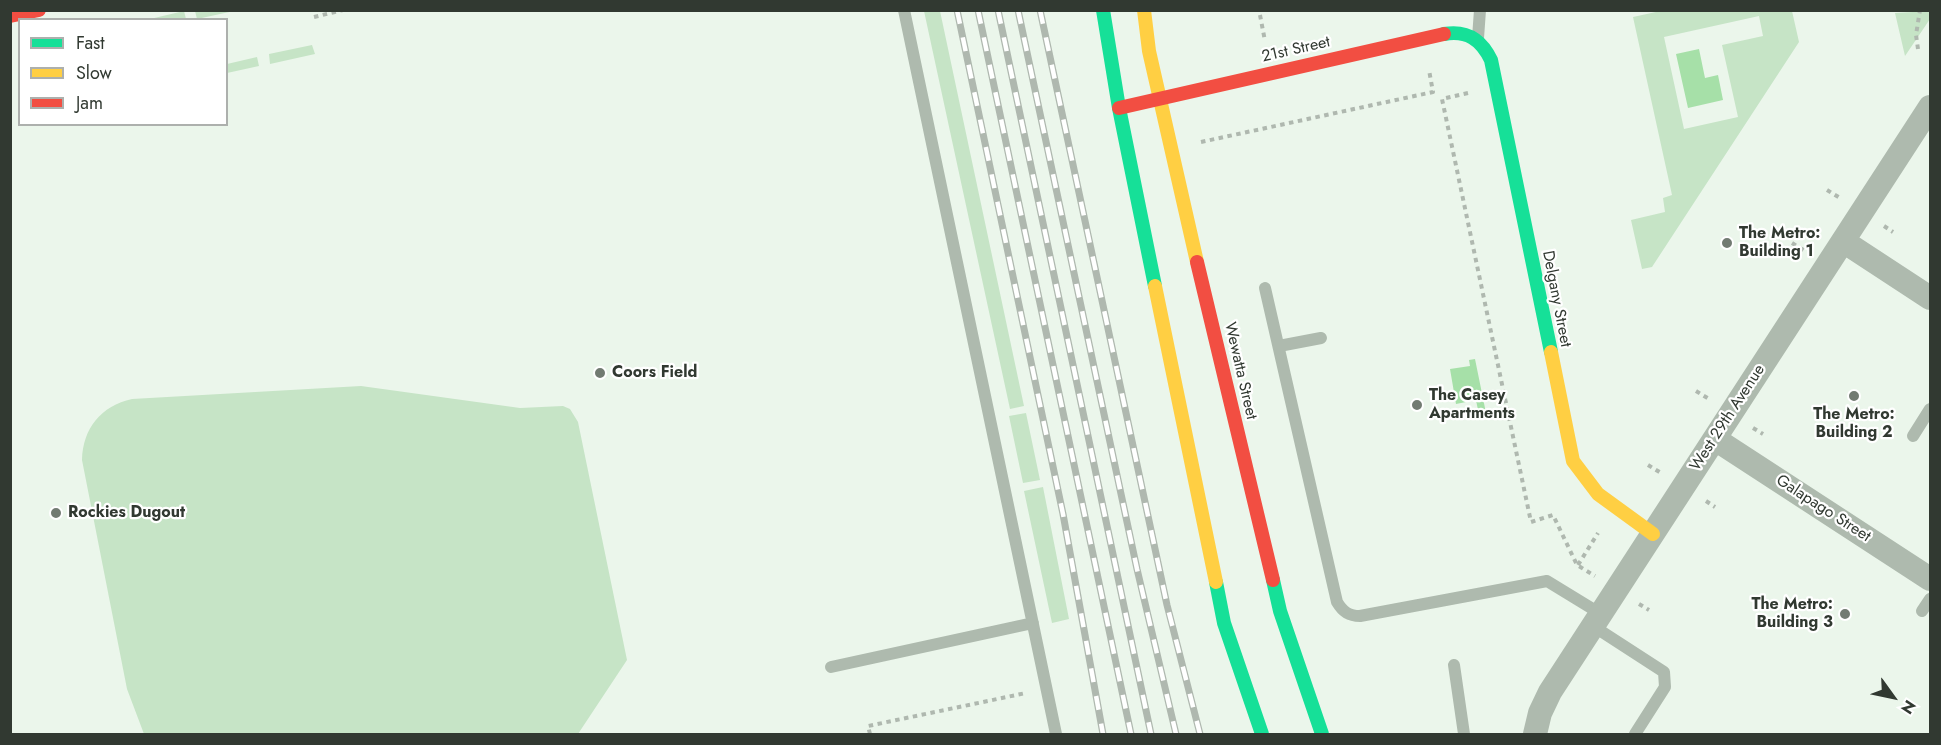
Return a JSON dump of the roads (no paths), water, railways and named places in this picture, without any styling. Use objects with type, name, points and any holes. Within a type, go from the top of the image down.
[{"type":"main road","points":[[10,16],[39,10]]},
{"type":"main road","points":[[1103,10],[1119,108],[1135,176],[1224,623],[1262,735]]},
{"type":"main road","name":"Wewatta Street","points":[[1144,10],[1174,167],[1280,611],[1322,735]]},
{"type":"main road","name":"21st Street","points":[[1119,108],[1442,34],[1463,33],[1478,39]]},
{"type":"main road","name":"Delgany Street","points":[[1478,39],[1491,60],[1573,461],[1596,494],[1653,534]]},
{"type":"street","name":"West 29th Avenue","points":[[1535,735],[1540,713],[1550,692],[1930,107]]},
{"type":"street","points":[[1843,241],[1930,298]]},
{"type":"street","name":"Galapago Street","points":[[1715,438],[1930,579]]},
{"type":"lane","points":[[904,10],[1056,735]]},
{"type":"lane","points":[[1478,39],[1480,10]]},
{"type":"lane","points":[[1265,288],[1337,602],[1341,609],[1353,616],[1360,616],[1547,580],[1664,672],[1665,687],[1635,735]]},
{"type":"lane","points":[[1279,346],[1321,338]]},
{"type":"lane","points":[[1913,436],[1930,409]]},
{"type":"lane","points":[[1922,611],[1930,599]]},
{"type":"lane","points":[[831,667],[1033,623]]},
{"type":"lane","points":[[1454,665],[1464,735]]},
{"type":"railway","points":[[957,10],[1063,514],[1103,734]]},
{"type":"railway","points":[[978,10],[1131,734]]},
{"type":"railway","points":[[998,10],[1151,734]]},
{"type":"railway","points":[[1018,10],[1137,569],[1176,734]]},
{"type":"railway","points":[[1040,10],[1167,605],[1200,734]]},
{"type":"place","name":"The Metro: Building 1","points":[[1727,243]]},
{"type":"place","name":"Coors Field","points":[[600,373]]},
{"type":"place","name":"The Metro: Building 2","points":[[1854,396]]},
{"type":"place","name":"The Casey Apartments","points":[[1417,405]]},
{"type":"place","name":"Rockies Dugout","points":[[56,513]]},
{"type":"place","name":"The Metro: Building 3","points":[[1845,614]]}]
